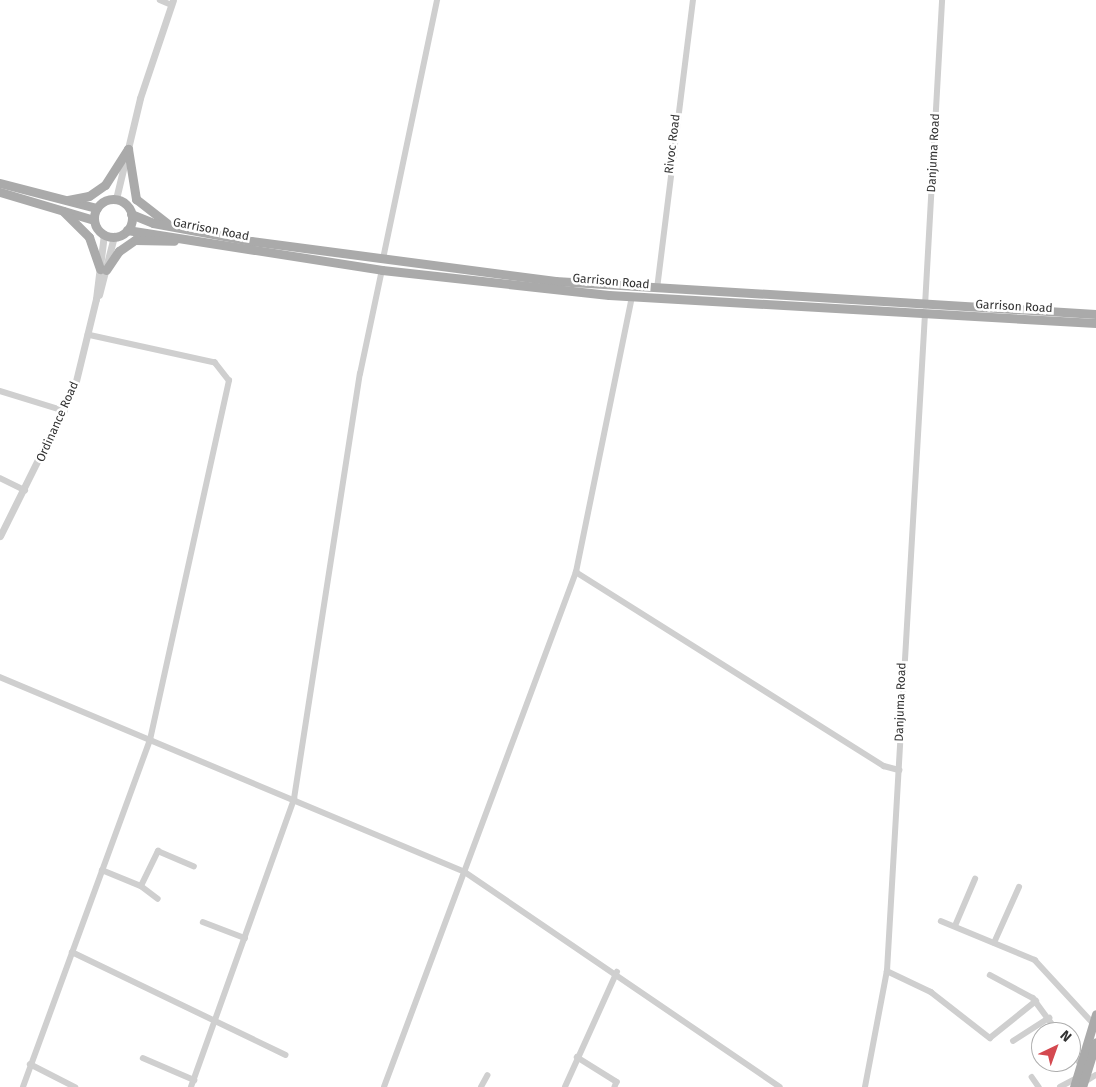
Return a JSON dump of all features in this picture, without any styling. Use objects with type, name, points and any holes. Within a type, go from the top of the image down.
[{"type":"main road","points":[[61,205],[82,198],[106,185],[128,148]]},
{"type":"main road","points":[[128,148],[136,199],[156,217],[181,229]]},
{"type":"main road","points":[[0,182],[61,205],[94,220],[104,234],[114,236],[127,230],[131,214],[116,199],[97,208],[61,205],[0,192]]},
{"type":"main road","points":[[61,205],[90,237],[103,269],[119,251],[135,240],[190,241]]},
{"type":"main road","points":[[94,220],[97,208]]},
{"type":"main road","name":"Garrison Road","points":[[131,214],[181,229],[383,259],[657,289],[1096,323]]},
{"type":"main road","name":"Garrison Road","points":[[127,230],[382,270],[632,297],[925,310],[1096,314]]},
{"type":"main road","points":[[1081,1061],[1095,1019]]},
{"type":"main road","points":[[1079,1084],[1096,1042]]},
{"type":"street","points":[[116,199],[128,148],[173,2],[160,0]]},
{"type":"street","points":[[383,259],[437,0]]},
{"type":"street","name":"Rivoc Road","points":[[657,289],[693,0]]},
{"type":"street","name":"Danjuma Road","points":[[865,1087],[887,971],[942,0]]},
{"type":"street","name":"Ordinance Road","points":[[103,269],[104,234]]},
{"type":"street","name":"Ordinance Road","points":[[0,536],[26,491],[65,411],[88,335],[103,269],[114,236]]},
{"type":"street","points":[[191,1087],[294,799],[359,384],[382,270]]},
{"type":"street","points":[[384,1087],[576,572],[632,297]]},
{"type":"street","points":[[23,1087],[150,740],[229,381],[214,363],[88,335]]},
{"type":"street","points":[[0,391],[65,411]]},
{"type":"street","points":[[0,478],[26,491]]},
{"type":"street","points":[[576,572],[876,761],[899,770]]},
{"type":"street","points":[[0,676],[465,872],[617,972],[780,1087]]},
{"type":"street","points":[[141,886],[158,851],[194,866]]},
{"type":"street","points":[[102,870],[141,886],[158,899]]},
{"type":"street","points":[[955,926],[975,879]]},
{"type":"street","points":[[994,943],[1019,887]]},
{"type":"street","points":[[941,921],[994,943],[1048,971],[1095,1019]]},
{"type":"street","points":[[203,922],[245,938]]},
{"type":"street","points":[[72,952],[286,1055]]},
{"type":"street","points":[[887,971],[932,992],[990,1038],[1036,1001]]},
{"type":"street","points":[[565,1087],[617,972]]},
{"type":"street","points":[[990,975],[1036,1001],[1052,1022]]},
{"type":"street","points":[[1013,1041],[1049,1018]]},
{"type":"street","points":[[577,1057],[617,1082],[615,1087]]},
{"type":"street","points":[[143,1058],[194,1080]]},
{"type":"street","points":[[30,1064],[74,1087]]},
{"type":"street","points":[[1060,1087],[1079,1084],[1096,1075]]},
{"type":"street","points":[[481,1087],[487,1076]]},
{"type":"street","points":[[1032,1077],[1038,1087]]}]
